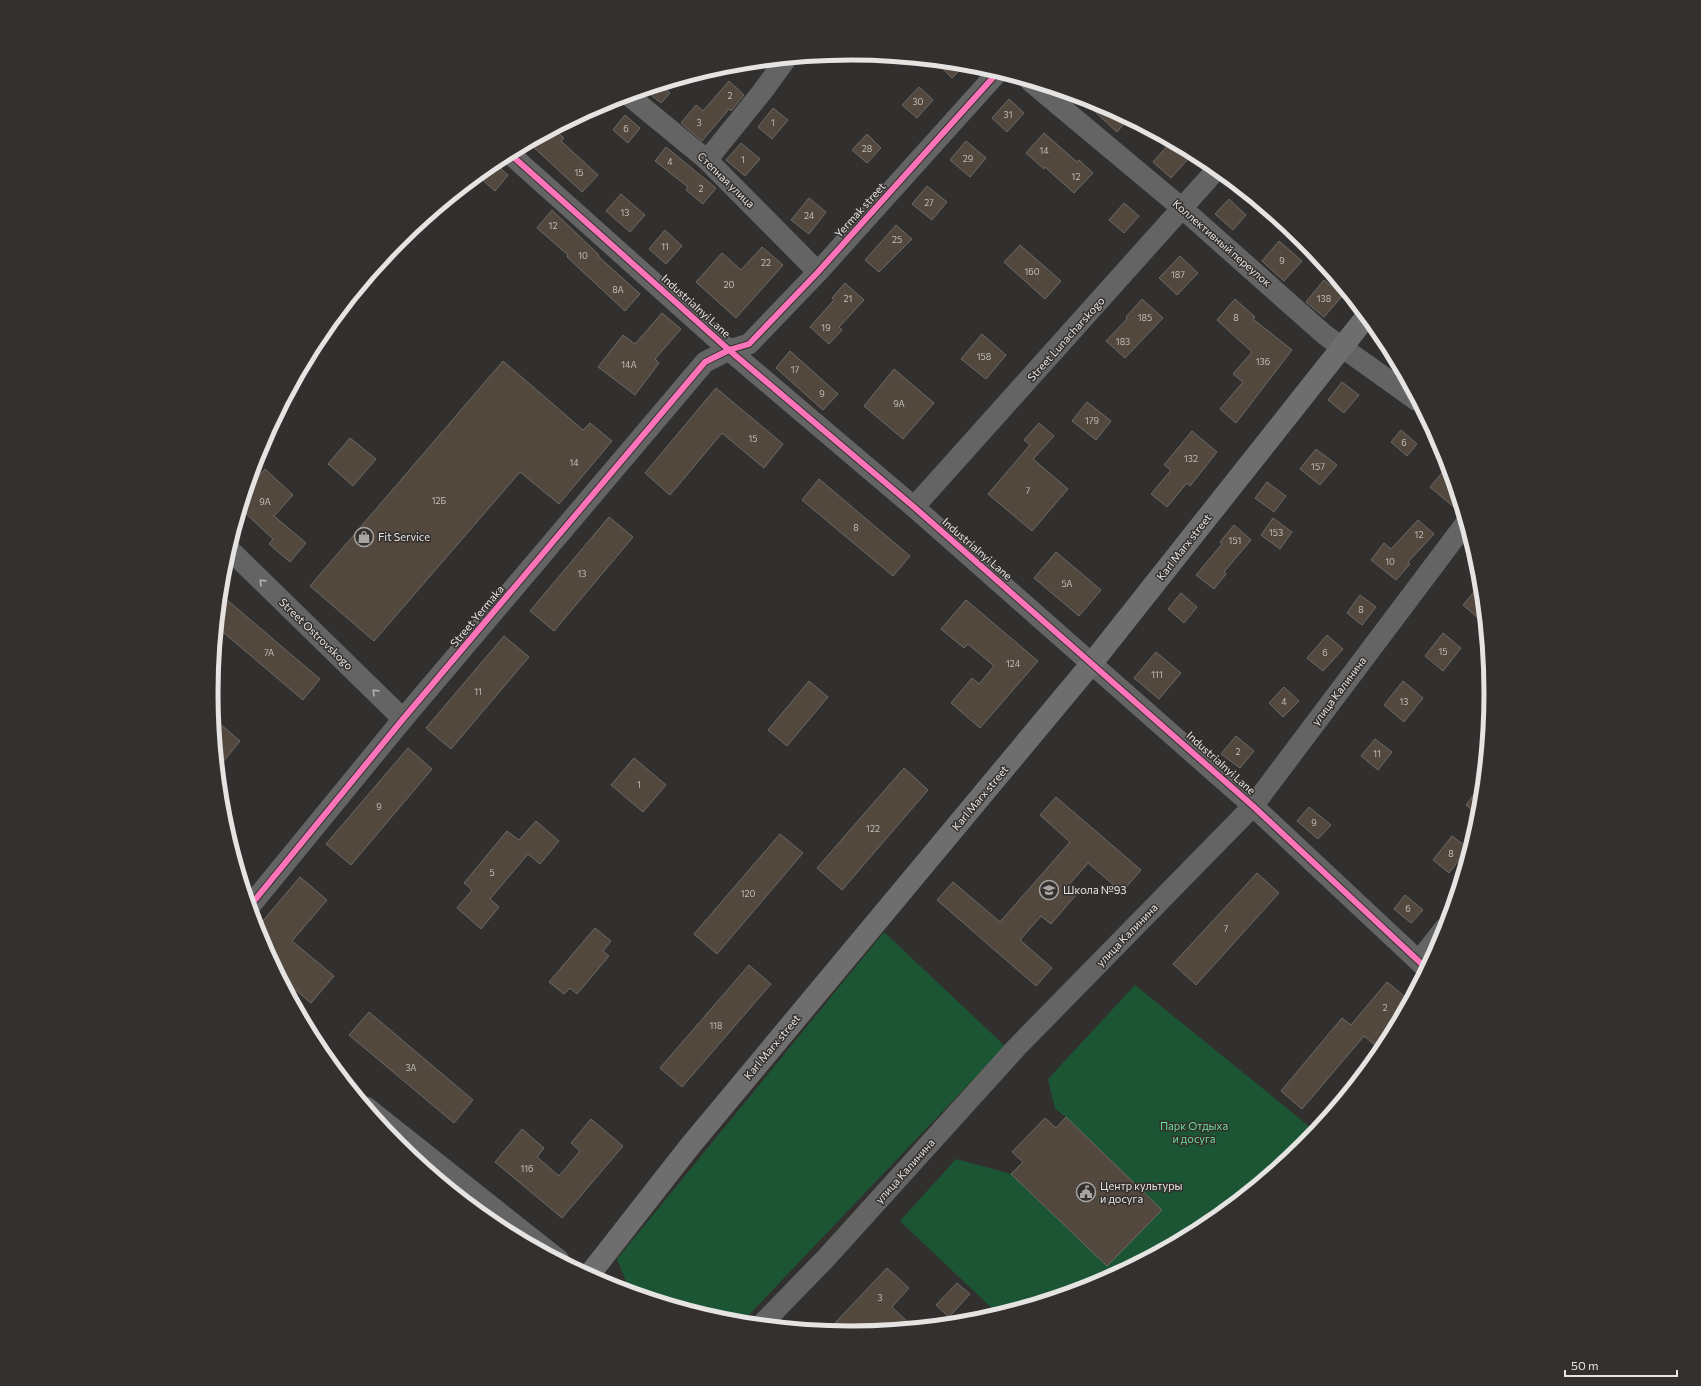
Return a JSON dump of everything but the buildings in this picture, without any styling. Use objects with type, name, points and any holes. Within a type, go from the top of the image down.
[{"type":"main road","name":"Karl Marx street","points":[[592,1271],[690,1146],[1092,663],[1363,321]]},
{"type":"street","points":[[707,160],[762,92],[783,64]]},
{"type":"street","name":"Yermak street","points":[[729,350],[749,344],[818,272],[994,77]]},
{"type":"street","name":"Коллективный переулок","points":[[1041,90],[1183,209],[1325,334],[1408,394]]},
{"type":"street","name":"Степная улица","points":[[633,99],[707,160],[818,272]]},
{"type":"street","name":"Industrialnyi Lane","points":[[514,158],[729,350],[914,507],[1092,663],[1253,806],[1422,963]]},
{"type":"street","name":"Street Lunacharskogo","points":[[914,507],[1213,175]]},
{"type":"street","name":"Street Yermaka","points":[[253,902],[403,719],[705,362],[729,350]]},
{"type":"street","name":"улица Калинина","points":[[765,1321],[827,1257],[1016,1048],[1253,806],[1462,528]]},
{"type":"street","name":"Street Ostrovskogo","points":[[234,554],[403,719]]},
{"type":"street","points":[[388,1125],[537,1243]]},
{"type":"green space","points":[[884,932],[1005,1046],[746,1317],[687,1304],[627,1285],[617,1259]]},
{"type":"green space","name":"Парк Отдыха и досуга","points":[[1135,985],[1310,1127],[1268,1169],[1236,1195],[1167,1241],[1130,1261],[1093,1278],[1054,1292],[993,1309],[900,1221],[956,1159],[1011,1174],[1107,1266],[1162,1210],[1066,1117],[1055,1109],[1048,1079]]},
{"type":"cycle path","points":[[253,902],[403,719],[705,362],[729,350],[749,344],[818,272],[994,77]]},
{"type":"cycle path","points":[[514,158],[729,350],[914,507],[1253,806],[1422,964]]},
{"type":"place","name":"Fit Service","points":[[364,537]]},
{"type":"place","name":"Школа №93","points":[[1049,890]]},
{"type":"place","name":"Центр культуры и досуга","points":[[1086,1192]]}]
